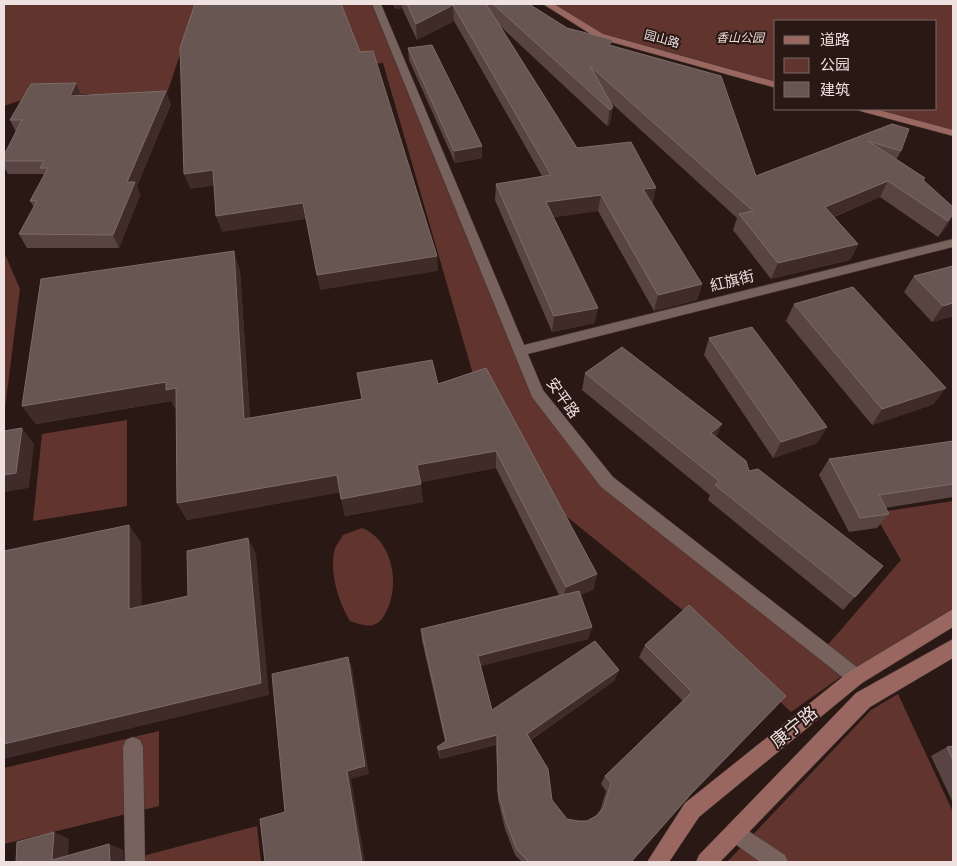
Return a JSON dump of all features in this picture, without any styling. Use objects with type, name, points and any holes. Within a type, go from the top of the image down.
[{"type":"main road","name":"园山路","points":[[548,4],[600,36],[774,84]]},
{"type":"main road","points":[[868,110],[953,133]]},
{"type":"main road","name":"康宁路","points":[[657,862],[692,810],[856,677],[953,617]]},
{"type":"main road","name":"康宁路","points":[[706,862],[863,700],[953,648]]},
{"type":"street","name":"安平路","points":[[376,4],[537,393],[608,482],[856,677]]},
{"type":"street","name":"紅旗街","points":[[520,351],[953,243]]},
{"type":"street","points":[[133,747],[135,862]]},
{"type":"street","points":[[735,832],[778,862]]},
{"type":"green space","points":[[4,4],[197,4],[164,102],[88,107],[89,94],[34,96],[4,106]]},
{"type":"green space","points":[[341,4],[372,4],[534,395],[602,484],[842,676],[791,712],[685,612],[561,512],[479,395],[383,63],[363,65]]},
{"type":"green space","name":"香山公园","points":[[549,4],[953,4],[953,132],[871,110],[937,110],[937,20],[774,20],[774,83],[600,36]]},
{"type":"green space","points":[[4,252],[20,289],[4,416]]},
{"type":"green space","points":[[127,420],[127,506],[33,521],[42,434]]},
{"type":"green space","points":[[953,501],[953,610],[856,671],[826,647],[901,560],[874,513]]},
{"type":"green space","points":[[362,528],[381,542],[387,552],[393,576],[391,601],[386,612],[379,622],[370,625],[350,621],[339,597],[333,570],[334,552],[343,535]]},
{"type":"green space","points":[[898,694],[953,812],[953,862],[727,862],[871,710]]},
{"type":"green space","points":[[159,731],[159,806],[4,844],[4,768]]},
{"type":"green space","points":[[257,826],[261,862],[135,862],[135,858]]},
{"type":"building","points":[[195,4],[341,4],[360,52],[373,51],[437,256],[317,275],[303,203],[216,216],[213,170],[184,174],[180,48]]},
{"type":"building","points":[[407,4],[486,4],[577,148],[631,142],[656,188],[643,189],[702,284],[658,295],[601,195],[546,202],[598,308],[554,316],[496,184],[551,175],[453,5],[416,24]]},
{"type":"building","points":[[493,4],[529,4],[567,28],[613,40],[609,45],[721,76],[756,176],[892,124],[909,129],[901,151],[868,141],[925,178],[923,180],[953,207],[953,214],[948,221],[888,181],[825,207],[858,244],[778,263],[739,214],[753,211],[590,66],[613,107],[610,110]]},
{"type":"building","points":[[432,45],[482,146],[454,151],[408,48]]},
{"type":"building","points":[[76,83],[70,96],[166,91],[127,182],[135,182],[113,235],[19,234],[37,201],[30,201],[48,168],[40,168],[44,161],[4,161],[4,155],[22,120],[10,120],[31,84]]},
{"type":"building","points":[[234,251],[244,419],[362,399],[357,373],[432,360],[438,384],[486,368],[597,574],[566,587],[496,451],[417,465],[421,484],[341,499],[337,475],[177,503],[176,388],[166,390],[166,382],[22,406],[41,279]]},
{"type":"building","points":[[953,266],[953,303],[943,306],[914,276]]},
{"type":"building","points":[[853,287],[946,388],[882,409],[794,304]]},
{"type":"building","points":[[752,327],[827,427],[781,442],[709,338]]},
{"type":"building","points":[[622,347],[722,424],[711,433],[746,461],[749,471],[758,469],[883,566],[855,597],[715,485],[719,481],[585,373]]},
{"type":"building","points":[[22,428],[16,473],[4,475],[4,431]]},
{"type":"building","points":[[953,441],[953,484],[879,495],[889,514],[860,518],[829,459]]},
{"type":"building","points":[[129,525],[129,609],[188,596],[187,551],[248,538],[261,683],[4,744],[4,551]]},
{"type":"building","points":[[579,591],[592,627],[478,656],[492,710],[595,641],[619,670],[527,734],[548,769],[552,800],[567,819],[587,821],[596,816],[604,807],[611,783],[605,776],[692,692],[645,645],[689,605],[786,696],[691,794],[631,862],[529,862],[517,850],[506,822],[498,792],[497,735],[439,750],[437,747],[446,741],[421,629]]},
{"type":"building","points":[[348,657],[365,766],[347,771],[362,862],[265,862],[260,819],[285,812],[272,674]]},
{"type":"building","points":[[953,746],[953,760],[947,747]]},
{"type":"building","points":[[54,832],[52,860],[109,844],[110,862],[16,862],[17,842]]}]
